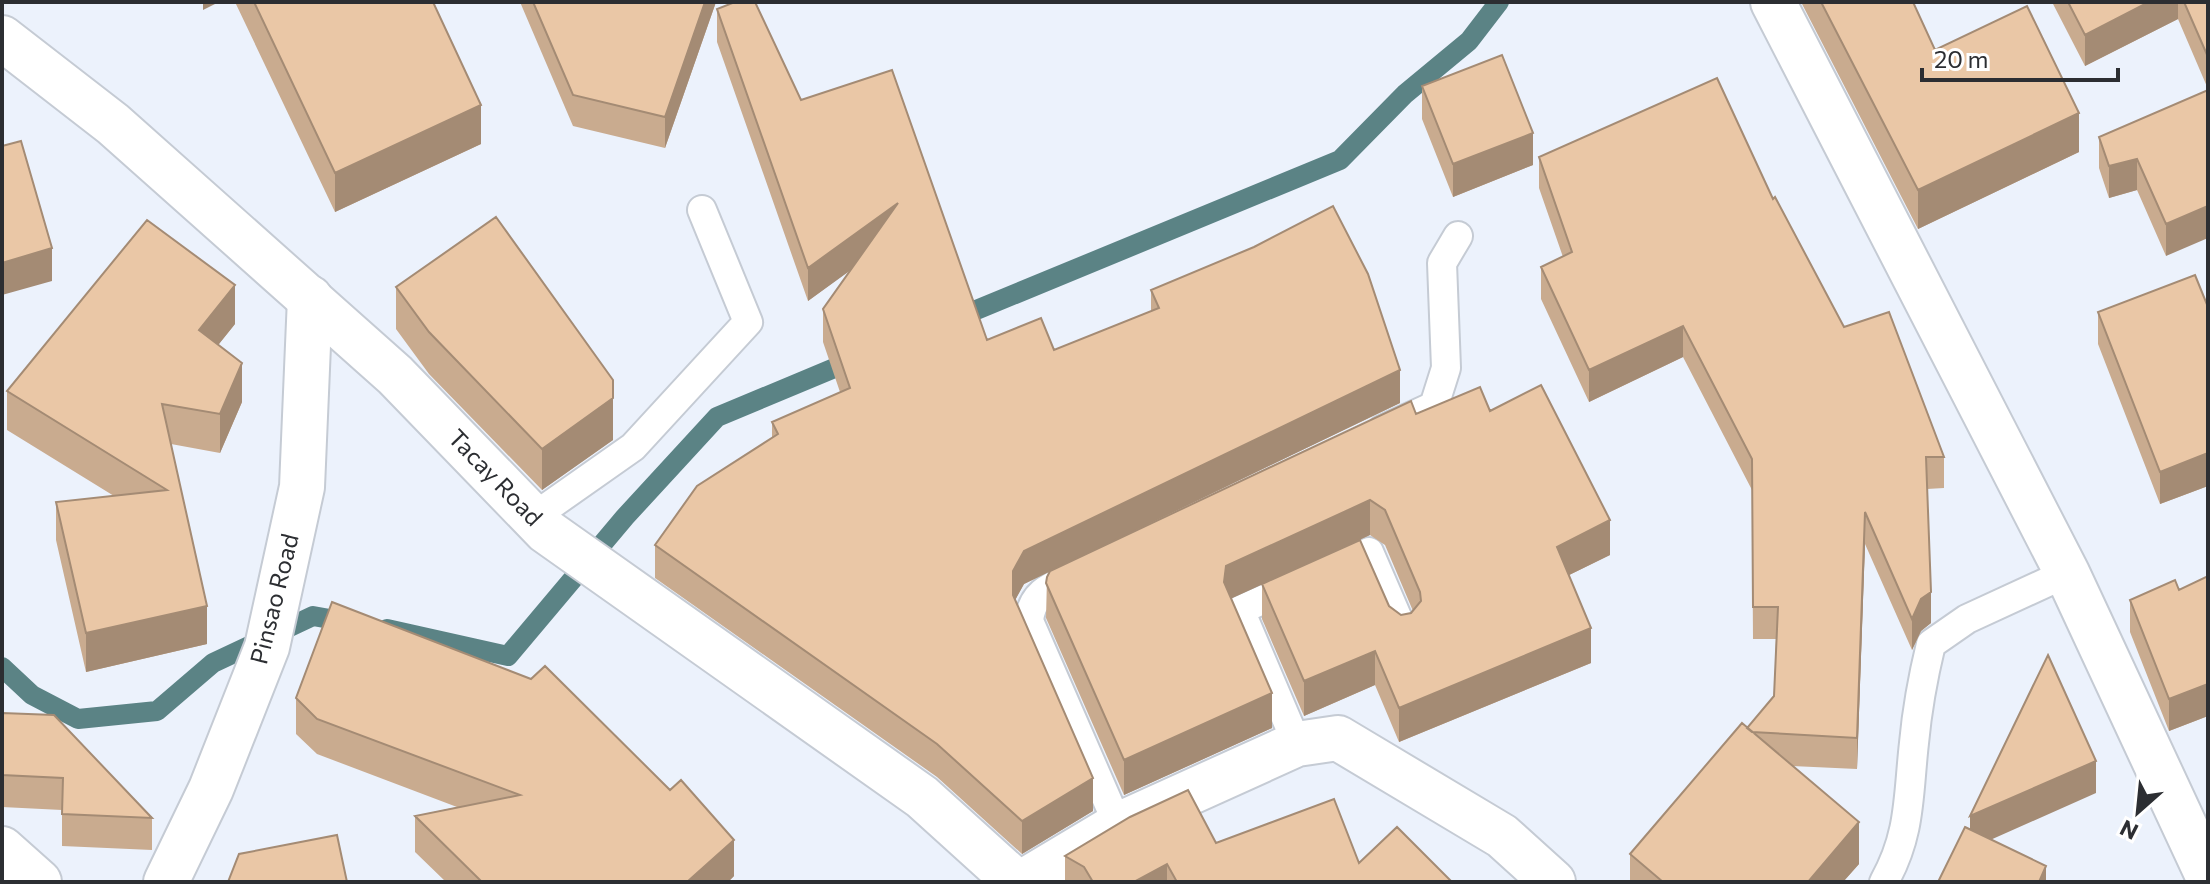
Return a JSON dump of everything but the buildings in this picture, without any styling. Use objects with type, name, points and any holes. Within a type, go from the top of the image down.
[{"type":"street","points":[[1773,2],[2067,573],[2208,876]]},
{"type":"street","name":"Tacay Road","points":[[2,38],[113,124],[310,298],[395,375],[539,524],[922,797],[1016,882]]},
{"type":"street","name":"Pinsao Road","points":[[166,882],[201,813],[267,647],[302,487],[310,298]]},
{"type":"street","points":[[1023,882],[1118,825],[1297,744],[1338,738],[1502,836],[1553,882]]},
{"type":"street","points":[[2,849],[39,882]]},
{"type":"lane","points":[[539,524],[633,447],[748,322],[702,210]]},
{"type":"lane","points":[[1363,439],[1434,406],[1446,368],[1442,263],[1458,236]]},
{"type":"lane","points":[[1297,744],[1240,610],[1369,552],[1404,633]]},
{"type":"lane","points":[[1108,560],[1038,593],[1030,606],[1029,621],[1118,825]]},
{"type":"lane","points":[[1884,882],[1897,858],[1911,808],[1914,744],[1931,644],[1967,619],[2067,573]]},
{"type":"waterway","points":[[952,320],[1340,160],[1405,94],[1469,41],[1499,2]]},
{"type":"waterway","points":[[387,629],[508,656],[625,517],[717,417],[856,359]]},
{"type":"waterway","points":[[2,667],[32,695],[78,719],[157,711],[213,663],[313,616],[352,623]]}]
